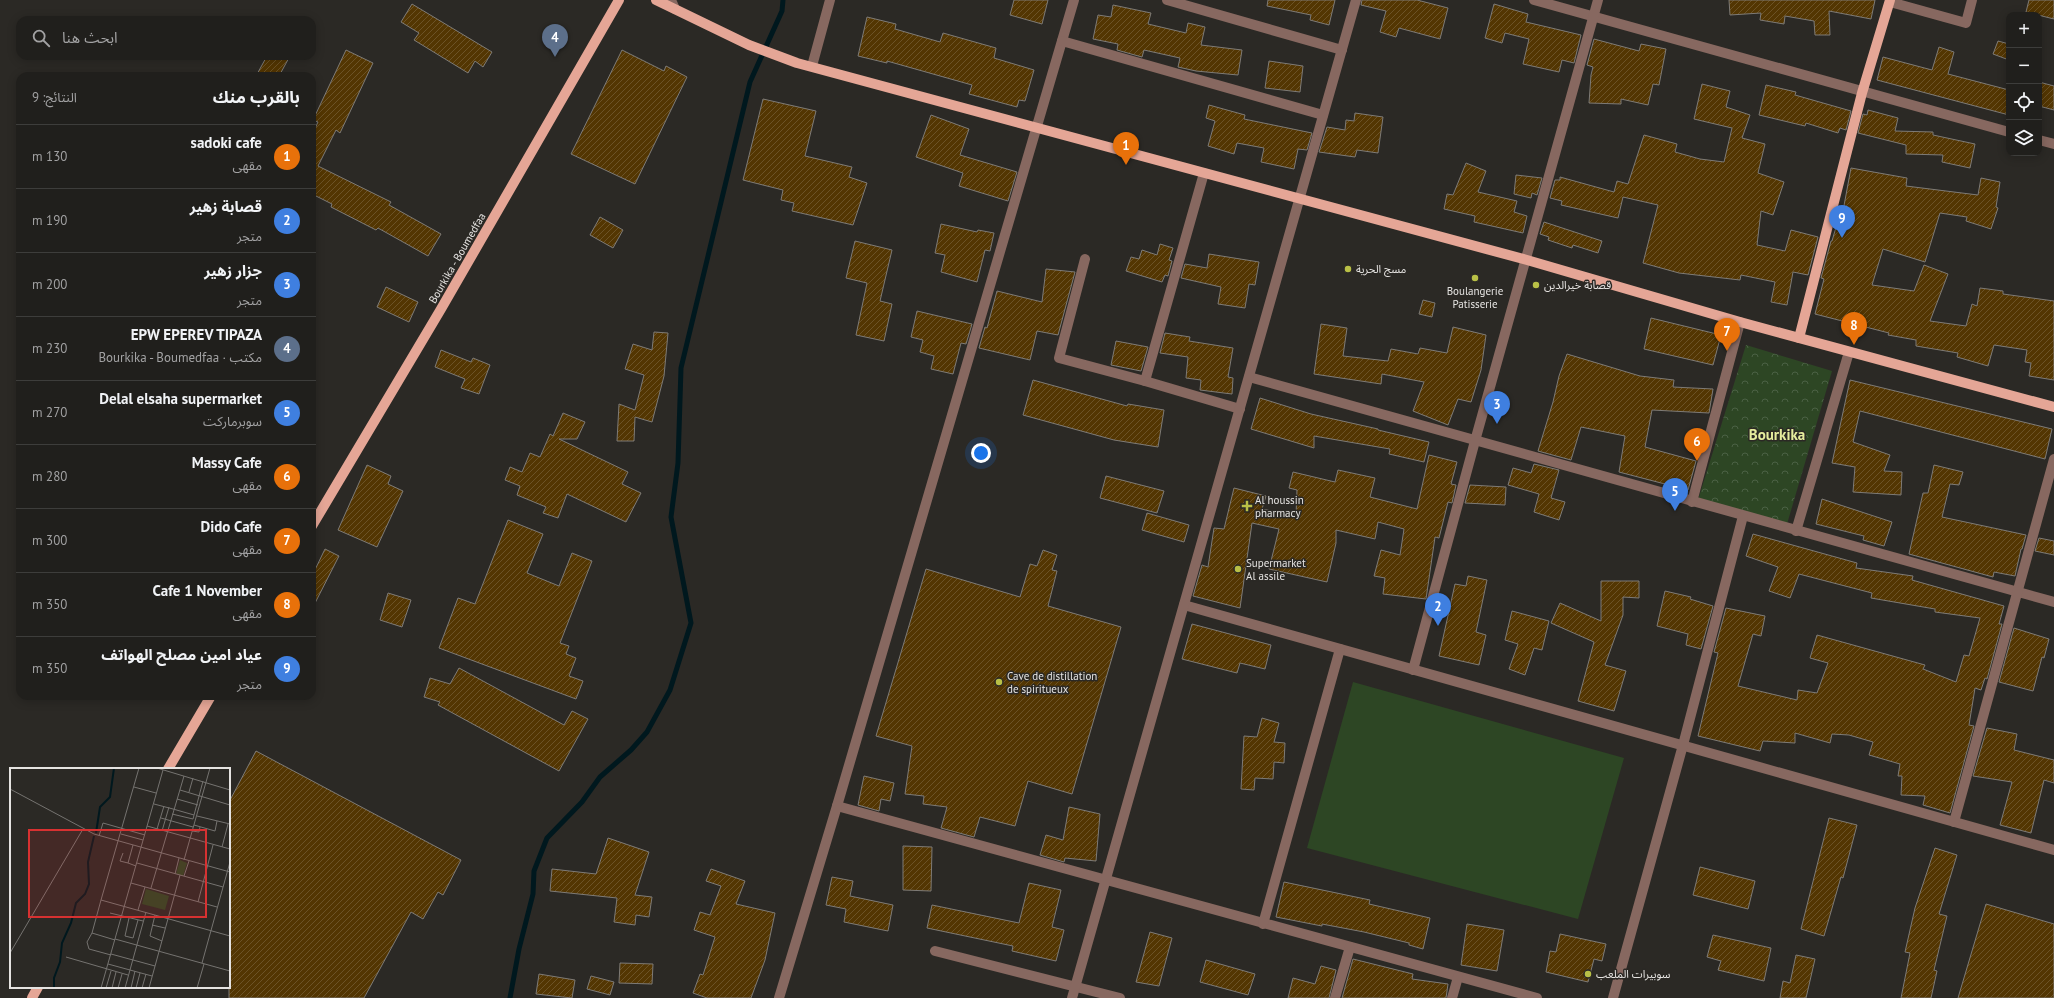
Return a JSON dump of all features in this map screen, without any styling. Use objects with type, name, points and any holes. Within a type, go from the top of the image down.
[{"type":"main road","name":"Bourkika - Boumedfaa","points":[[316,519],[441,310],[619,0]]},
{"type":"main road","points":[[656,0],[673,5],[749,45],[797,63],[1527,260],[1740,322],[2054,407]]},
{"type":"main road","points":[[1799,338],[1862,92],[1890,1]]},
{"type":"main road","points":[[169,768],[209,700]]},
{"type":"main road","points":[[32,998],[37,988]]},
{"type":"street","points":[[812,66],[830,0]]},
{"type":"street","points":[[779,998],[1074,0]]},
{"type":"street","points":[[1167,0],[1342,50]]},
{"type":"street","points":[[1072,998],[1356,0]]},
{"type":"street","points":[[1413,670],[1598,0]]},
{"type":"street","points":[[1890,1],[1966,23],[1972,0]]},
{"type":"street","points":[[1540,1],[2006,131]]},
{"type":"street","points":[[1062,41],[1323,115]]},
{"type":"street","points":[[2042,141],[2054,144]]},
{"type":"street","points":[[1145,381],[1204,173]]},
{"type":"street","points":[[1085,259],[1059,358],[1240,409]]},
{"type":"street","points":[[1692,502],[1740,322]]},
{"type":"street","points":[[1796,531],[1849,352]]},
{"type":"street","points":[[1249,377],[2054,602]]},
{"type":"street","points":[[1954,822],[2054,459]]},
{"type":"street","points":[[1613,998],[1683,745],[1743,516]]},
{"type":"street","points":[[1184,605],[2054,850]]},
{"type":"street","points":[[1263,924],[1340,649]]},
{"type":"street","points":[[837,806],[1105,881],[1537,998]]},
{"type":"street","points":[[1335,998],[1350,947]]},
{"type":"street","points":[[934,951],[1120,998]]},
{"type":"street","points":[[1452,998],[1458,977]]},
{"type":"green space","points":[[1746,345],[1832,371],[1787,524],[1698,500]]},
{"type":"green space","points":[[1353,682],[1624,758],[1578,919],[1307,848]]},
{"type":"building","points":[[1014,0],[1048,0],[1042,24],[1010,15]]},
{"type":"building","points":[[1268,0],[1335,0],[1329,25],[1310,20],[1311,15],[1267,6]]},
{"type":"building","points":[[1362,0],[1417,0],[1448,8],[1440,39],[1399,28],[1396,37],[1380,32],[1386,11],[1361,5]]},
{"type":"building","points":[[1729,0],[1875,0],[1871,19],[1829,11],[1830,35],[1815,35],[1814,21],[1785,16],[1784,24],[1760,20],[1761,13],[1730,15]]},
{"type":"building","points":[[2029,0],[2054,0],[2054,19],[2042,16],[2042,12],[2026,12]]},
{"type":"building","points":[[412,4],[492,52],[483,67],[475,61],[468,73],[414,40],[419,33],[401,22]]},
{"type":"building","points":[[1494,4],[1528,14],[1526,22],[1581,35],[1574,63],[1562,60],[1559,72],[1523,64],[1529,39],[1505,33],[1502,43],[1485,38]]},
{"type":"building","points":[[1113,5],[1151,13],[1148,24],[1186,33],[1188,23],[1205,27],[1201,45],[1242,50],[1238,75],[1196,71],[1178,67],[1180,58],[1144,50],[1142,57],[1117,50],[1118,44],[1093,39],[1098,15],[1111,17]]},
{"type":"building","points":[[867,17],[896,24],[895,29],[940,42],[943,33],[996,48],[994,58],[1034,70],[1025,101],[1019,100],[1017,107],[969,94],[972,85],[887,61],[887,63],[858,56]]},
{"type":"building","points":[[1594,39],[1639,51],[1641,44],[1666,49],[1659,85],[1653,84],[1648,105],[1621,99],[1621,104],[1589,103],[1593,67],[1587,65]]},
{"type":"building","points":[[1998,41],[2006,43],[2006,59],[1993,54]]},
{"type":"building","points":[[1939,47],[1954,52],[1948,74],[2006,89],[2006,114],[1877,80],[1883,57],[1932,70]]},
{"type":"building","points":[[346,50],[373,63],[340,133],[336,130],[318,166],[391,202],[389,205],[441,234],[428,256],[378,228],[376,230],[331,207],[332,204],[316,196],[316,126],[318,122],[316,121],[316,114]]},
{"type":"building","points":[[622,50],[664,71],[666,66],[687,77],[635,184],[571,154]]},
{"type":"building","points":[[265,60],[288,60],[281,72],[258,72]]},
{"type":"building","points":[[1269,61],[1303,66],[1300,92],[1265,88]]},
{"type":"building","points":[[2042,83],[2054,86],[2054,110],[2042,107]]},
{"type":"building","points":[[1702,84],[1730,91],[1726,107],[1750,115],[1742,138],[1765,144],[1758,173],[1784,182],[1773,215],[1761,211],[1757,245],[1785,251],[1791,230],[1818,237],[1808,275],[1793,272],[1787,305],[1771,302],[1775,282],[1741,275],[1740,280],[1679,273],[1643,263],[1658,205],[1623,197],[1618,218],[1561,205],[1562,201],[1550,198],[1555,180],[1560,180],[1560,177],[1614,192],[1617,181],[1628,184],[1644,135],[1677,144],[1675,152],[1700,159],[1724,162],[1732,128],[1694,119]]},
{"type":"building","points":[[1766,85],[1796,92],[1795,95],[1851,111],[1846,130],[1840,128],[1838,133],[1806,123],[1805,126],[1759,115]]},
{"type":"building","points":[[763,99],[816,111],[805,156],[852,167],[849,177],[867,183],[853,225],[792,211],[794,203],[781,200],[783,190],[743,180]]},
{"type":"building","points":[[1209,105],[1245,115],[1244,119],[1312,133],[1307,150],[1298,149],[1294,169],[1261,162],[1264,148],[1237,143],[1234,154],[1208,146],[1215,121],[1206,118]]},
{"type":"building","points":[[1868,110],[1898,118],[1895,131],[1933,132],[1933,135],[1975,144],[1970,168],[1942,162],[1943,155],[1906,154],[1906,145],[1858,133],[1863,114],[1867,115]]},
{"type":"building","points":[[1355,113],[1383,117],[1378,153],[1357,150],[1355,157],[1319,152],[1327,127],[1345,130],[1346,120],[1354,121]]},
{"type":"building","points":[[931,115],[969,129],[960,155],[1017,172],[1008,201],[959,186],[963,173],[916,157]]},
{"type":"building","points":[[1466,163],[1486,171],[1478,192],[1517,201],[1514,212],[1527,216],[1523,233],[1474,222],[1475,216],[1444,209],[1447,194],[1453,195]]},
{"type":"building","points":[[1851,168],[1907,178],[1906,186],[1978,195],[1981,178],[2000,182],[1996,207],[1998,208],[1991,229],[1966,221],[1967,217],[1940,213],[1925,262],[1883,249],[1872,285],[1914,291],[1924,265],[1948,274],[1930,321],[1966,326],[1972,304],[1977,306],[1980,288],[2003,291],[2003,294],[2054,301],[2054,380],[2029,376],[2031,363],[2025,362],[2027,350],[1994,345],[1988,366],[1957,357],[1958,353],[1916,346],[1916,340],[1888,335],[1889,333],[1815,314],[1824,279],[1821,278],[1841,210],[1843,211]]},
{"type":"building","points":[[1516,175],[1542,178],[1537,195],[1532,193],[1531,198],[1514,194]]},
{"type":"building","points":[[600,217],[623,230],[613,248],[590,235]]},
{"type":"building","points":[[1544,222],[1602,241],[1598,253],[1573,245],[1572,248],[1548,240],[1549,237],[1540,234]]},
{"type":"building","points":[[941,224],[977,232],[978,230],[994,233],[990,251],[985,250],[977,282],[941,272],[945,255],[935,253]]},
{"type":"building","points":[[855,241],[892,250],[880,301],[892,304],[884,341],[856,335],[867,283],[846,278]]},
{"type":"building","points":[[1160,244],[1173,248],[1169,260],[1172,261],[1168,276],[1165,275],[1162,282],[1126,271],[1131,257],[1139,259],[1142,250],[1157,255]]},
{"type":"building","points":[[1209,254],[1259,262],[1255,285],[1249,284],[1245,308],[1218,304],[1221,287],[1181,278],[1185,264],[1207,268]]},
{"type":"building","points":[[1046,269],[1075,272],[1058,335],[1037,331],[1030,360],[979,348],[985,327],[987,328],[997,291],[1042,302]]},
{"type":"building","points":[[386,287],[418,302],[409,322],[377,307]]},
{"type":"building","points":[[1423,300],[1435,303],[1432,317],[1419,314]]},
{"type":"building","points":[[917,311],[972,324],[966,344],[961,343],[953,374],[931,369],[934,356],[920,352],[923,340],[911,337]]},
{"type":"building","points":[[1651,318],[1721,335],[1713,365],[1644,349]]},
{"type":"building","points":[[1321,324],[1347,328],[1343,356],[1388,361],[1391,349],[1418,354],[1420,348],[1447,353],[1453,327],[1486,335],[1481,370],[1471,402],[1458,399],[1448,425],[1413,411],[1424,382],[1382,374],[1381,384],[1314,374]]},
{"type":"building","points":[[654,332],[668,333],[664,376],[652,422],[635,417],[634,441],[617,441],[619,404],[635,410],[644,375],[625,369],[633,344],[652,350]]},
{"type":"building","points":[[1165,333],[1190,337],[1189,341],[1233,348],[1228,377],[1233,378],[1232,394],[1200,390],[1201,380],[1186,378],[1188,357],[1160,353]]},
{"type":"building","points":[[1116,341],[1148,347],[1141,371],[1111,365]]},
{"type":"building","points":[[441,350],[471,362],[473,358],[490,365],[479,394],[461,388],[465,379],[435,367]]},
{"type":"building","points":[[1567,354],[1640,376],[1674,380],[1673,387],[1713,389],[1709,413],[1652,410],[1645,447],[1696,461],[1688,490],[1619,472],[1625,436],[1581,427],[1571,460],[1538,451],[1553,402],[1559,376]]},
{"type":"building","points":[[1033,380],[1127,406],[1128,404],[1164,410],[1158,447],[1114,440],[1023,415]]},
{"type":"building","points":[[1850,380],[2052,429],[2045,459],[1860,411],[1853,442],[1890,455],[1884,471],[1902,472],[1901,495],[1853,492],[1855,467],[1832,463]]},
{"type":"building","points":[[1260,398],[1311,414],[1429,442],[1424,462],[1389,454],[1390,449],[1314,436],[1314,448],[1251,429]]},
{"type":"building","points":[[563,413],[585,422],[577,439],[559,439],[628,472],[622,484],[641,493],[626,522],[567,494],[558,518],[543,513],[546,507],[517,495],[520,486],[505,480],[510,467],[522,472],[530,453],[540,457],[550,434],[553,436]]},
{"type":"building","points":[[1429,455],[1457,462],[1451,484],[1456,485],[1452,503],[1448,502],[1439,538],[1435,537],[1426,599],[1383,594],[1385,578],[1374,576],[1381,550],[1400,555],[1404,529],[1378,522],[1375,539],[1336,530],[1336,543],[1327,582],[1269,569],[1279,529],[1252,523],[1240,608],[1193,596],[1202,565],[1208,567],[1214,528],[1224,529],[1234,488],[1266,496],[1262,509],[1296,516],[1297,490],[1289,488],[1293,472],[1335,482],[1338,470],[1375,478],[1370,497],[1417,509]]},
{"type":"building","points":[[1534,464],[1559,470],[1551,498],[1565,502],[1559,520],[1534,512],[1539,494],[1508,485],[1513,468],[1531,473]]},
{"type":"building","points":[[367,465],[391,476],[388,484],[403,491],[377,547],[338,530]]},
{"type":"building","points":[[1934,465],[1963,472],[1959,485],[1950,484],[1942,517],[2026,535],[2021,549],[2015,576],[1994,572],[1993,577],[1909,554],[1923,493],[1928,493]]},
{"type":"building","points":[[1106,476],[1164,491],[1157,513],[1100,498]]},
{"type":"building","points":[[1470,485],[1506,487],[1505,505],[1465,503]]},
{"type":"building","points":[[1822,499],[1892,522],[1884,546],[1863,540],[1864,536],[1816,524]]},
{"type":"building","points":[[1147,513],[1189,525],[1184,542],[1142,530]]},
{"type":"building","points":[[508,520],[543,534],[527,573],[559,586],[572,553],[592,561],[560,643],[569,646],[566,654],[576,658],[569,676],[583,681],[576,699],[439,648],[458,598],[475,604]]},
{"type":"building","points":[[1753,534],[1857,563],[1856,568],[1913,576],[1912,580],[2004,606],[1999,624],[2002,624],[1987,679],[1985,678],[1981,690],[1975,688],[1969,725],[1974,726],[1950,813],[1923,805],[1925,796],[1901,795],[1902,776],[1898,776],[1900,764],[1869,755],[1873,742],[1849,735],[1832,734],[1830,743],[1795,733],[1795,743],[1763,741],[1760,751],[1698,736],[1718,653],[1714,652],[1726,608],[1765,616],[1761,636],[1753,634],[1738,686],[1797,700],[1798,690],[1817,693],[1828,663],[1810,658],[1817,635],[1925,665],[1923,669],[1956,682],[1964,655],[1969,656],[1980,618],[1935,612],[1935,609],[1871,598],[1872,593],[1799,574],[1790,598],[1769,591],[1778,567],[1746,556]]},
{"type":"building","points":[[2039,538],[2054,541],[2054,555],[2035,551]]},
{"type":"building","points":[[325,549],[339,556],[316,601],[316,568]]},
{"type":"building","name":"Cave de distillation de spiritueux","points":[[1043,550],[1057,555],[1052,570],[1057,571],[1048,606],[1121,627],[1072,794],[1028,781],[1015,826],[980,817],[974,837],[941,828],[947,807],[923,804],[924,796],[905,794],[912,746],[876,736],[926,569],[1020,597],[1030,564],[1037,566]]},
{"type":"building","points":[[1468,576],[1487,580],[1476,632],[1486,635],[1479,665],[1439,656],[1455,584],[1466,586]]},
{"type":"building","points":[[1601,581],[1639,581],[1639,598],[1623,597],[1623,615],[1605,665],[1626,671],[1614,711],[1578,701],[1594,642],[1551,623],[1560,603],[1601,621]]},
{"type":"building","points":[[1665,591],[1691,597],[1690,599],[1713,606],[1701,649],[1686,645],[1688,634],[1657,626]]},
{"type":"building","points":[[388,593],[411,600],[402,627],[380,620]]},
{"type":"building","points":[[1512,611],[1549,621],[1542,650],[1534,648],[1525,675],[1509,669],[1518,644],[1505,640]]},
{"type":"building","points":[[1192,624],[1271,645],[1265,669],[1240,663],[1237,673],[1182,659]]},
{"type":"building","points":[[2014,628],[2049,639],[2044,658],[2042,657],[2033,691],[1999,682]]},
{"type":"building","points":[[459,668],[564,725],[572,711],[588,719],[559,771],[438,705],[440,702],[424,697],[430,678],[450,684]]},
{"type":"building","points":[[1262,718],[1279,723],[1274,742],[1285,743],[1284,763],[1274,762],[1273,779],[1255,778],[1254,790],[1241,789],[1244,736],[1257,737]]},
{"type":"building","points":[[1987,728],[2017,734],[2014,750],[2054,760],[2054,783],[2044,780],[2031,833],[2000,825],[2012,782],[1973,776]]},
{"type":"building","points":[[256,751],[461,860],[443,895],[438,892],[423,919],[411,912],[364,998],[229,998],[230,800]]},
{"type":"building","points":[[864,776],[894,783],[890,801],[881,799],[879,811],[858,805]]},
{"type":"building","points":[[1069,807],[1100,814],[1096,861],[1065,858],[1064,862],[1040,855],[1046,835],[1063,840]]},
{"type":"building","points":[[1829,818],[1857,825],[1843,878],[1841,877],[1824,936],[1801,929]]},
{"type":"building","points":[[608,838],[649,852],[635,895],[652,897],[649,917],[636,915],[635,925],[614,922],[617,898],[550,891],[552,869],[596,874]]},
{"type":"building","points":[[903,846],[932,847],[931,891],[903,890]]},
{"type":"building","points":[[1935,848],[1957,855],[1939,914],[1947,916],[1934,970],[1937,971],[1931,998],[1901,998],[1910,953],[1905,952],[1915,908]]},
{"type":"building","points":[[1700,867],[1755,881],[1748,909],[1693,895]]},
{"type":"building","points":[[711,869],[745,881],[736,904],[775,913],[765,960],[751,998],[707,998],[693,993],[700,974],[703,975],[715,937],[694,930],[700,912],[710,915],[721,886],[706,881]]},
{"type":"building","points":[[832,877],[853,881],[850,896],[893,905],[888,931],[844,922],[846,909],[826,905]]},
{"type":"building","points":[[1284,882],[1370,900],[1369,904],[1430,918],[1423,949],[1409,945],[1409,943],[1364,932],[1276,917]]},
{"type":"building","points":[[1029,883],[1061,890],[1052,927],[1064,930],[1056,961],[1012,951],[1013,946],[927,928],[932,905],[1019,923]]},
{"type":"building","points":[[1986,904],[2054,924],[2054,998],[1958,998]]},
{"type":"building","points":[[1467,924],[1504,930],[1497,971],[1461,965]]},
{"type":"building","points":[[1150,932],[1172,938],[1159,986],[1136,982]]},
{"type":"building","points":[[1560,934],[1606,944],[1602,961],[1594,959],[1588,982],[1546,972],[1550,951],[1556,952]]},
{"type":"building","points":[[1713,935],[1771,948],[1764,981],[1718,970],[1721,961],[1707,957]]},
{"type":"building","points":[[1796,955],[1815,959],[1806,998],[1780,998],[1783,981],[1790,983]]},
{"type":"building","points":[[1353,959],[1413,974],[1412,979],[1448,984],[1446,998],[1342,998]]},
{"type":"building","points":[[1206,960],[1255,974],[1248,995],[1200,982]]},
{"type":"building","points":[[620,963],[653,964],[652,984],[619,983]]},
{"type":"building","points":[[1321,966],[1336,970],[1329,998],[1288,998],[1293,978],[1315,984]]},
{"type":"building","points":[[539,974],[575,980],[572,998],[536,994]]},
{"type":"building","points":[[591,976],[614,982],[610,995],[587,989]]},
{"type":"waterway","points":[[510,998],[519,949],[533,894],[534,871],[547,838],[582,802],[600,777],[631,750],[647,732],[670,690],[691,623],[671,517],[678,463],[681,368],[750,82],[782,11],[783,0]]},
{"type":"place","name":"EPW EPEREV TIPAZA","points":[[555,57]]},
{"type":"place","name":"sadoki cafe","points":[[1126,165]]},
{"type":"place","name":"عياد امين مصلح الهواتف","points":[[1842,238]]},
{"type":"place","name":"مسج الحرية","points":[[1348,269]]},
{"type":"place","name":"Boulangerie Patisserie","points":[[1475,278]]},
{"type":"place","name":"قصابة خيرالدين","points":[[1536,285]]},
{"type":"place","name":"Cafe 1 November","points":[[1854,345]]},
{"type":"place","name":"Dido Cafe","points":[[1727,351]]},
{"type":"place","name":"جزار زهير","points":[[1497,424]]},
{"type":"place","name":"Massy Cafe","points":[[1697,461]]},
{"type":"place","name":"Al houssin pharmacy","points":[[1247,506]]},
{"type":"place","name":"Delal elsaha supermarket","points":[[1675,511]]},
{"type":"place","name":"Supermarket Al assile","points":[[1238,569]]},
{"type":"place","name":"قصابة زهير","points":[[1438,626]]},
{"type":"place","name":"Cave de distillation de spiritueux","points":[[999,682]]},
{"type":"place","name":"سوبيرات الملعب","points":[[1588,974]]},
{"type":"district","name":"Bourkika","points":[[1777,435]]}]
